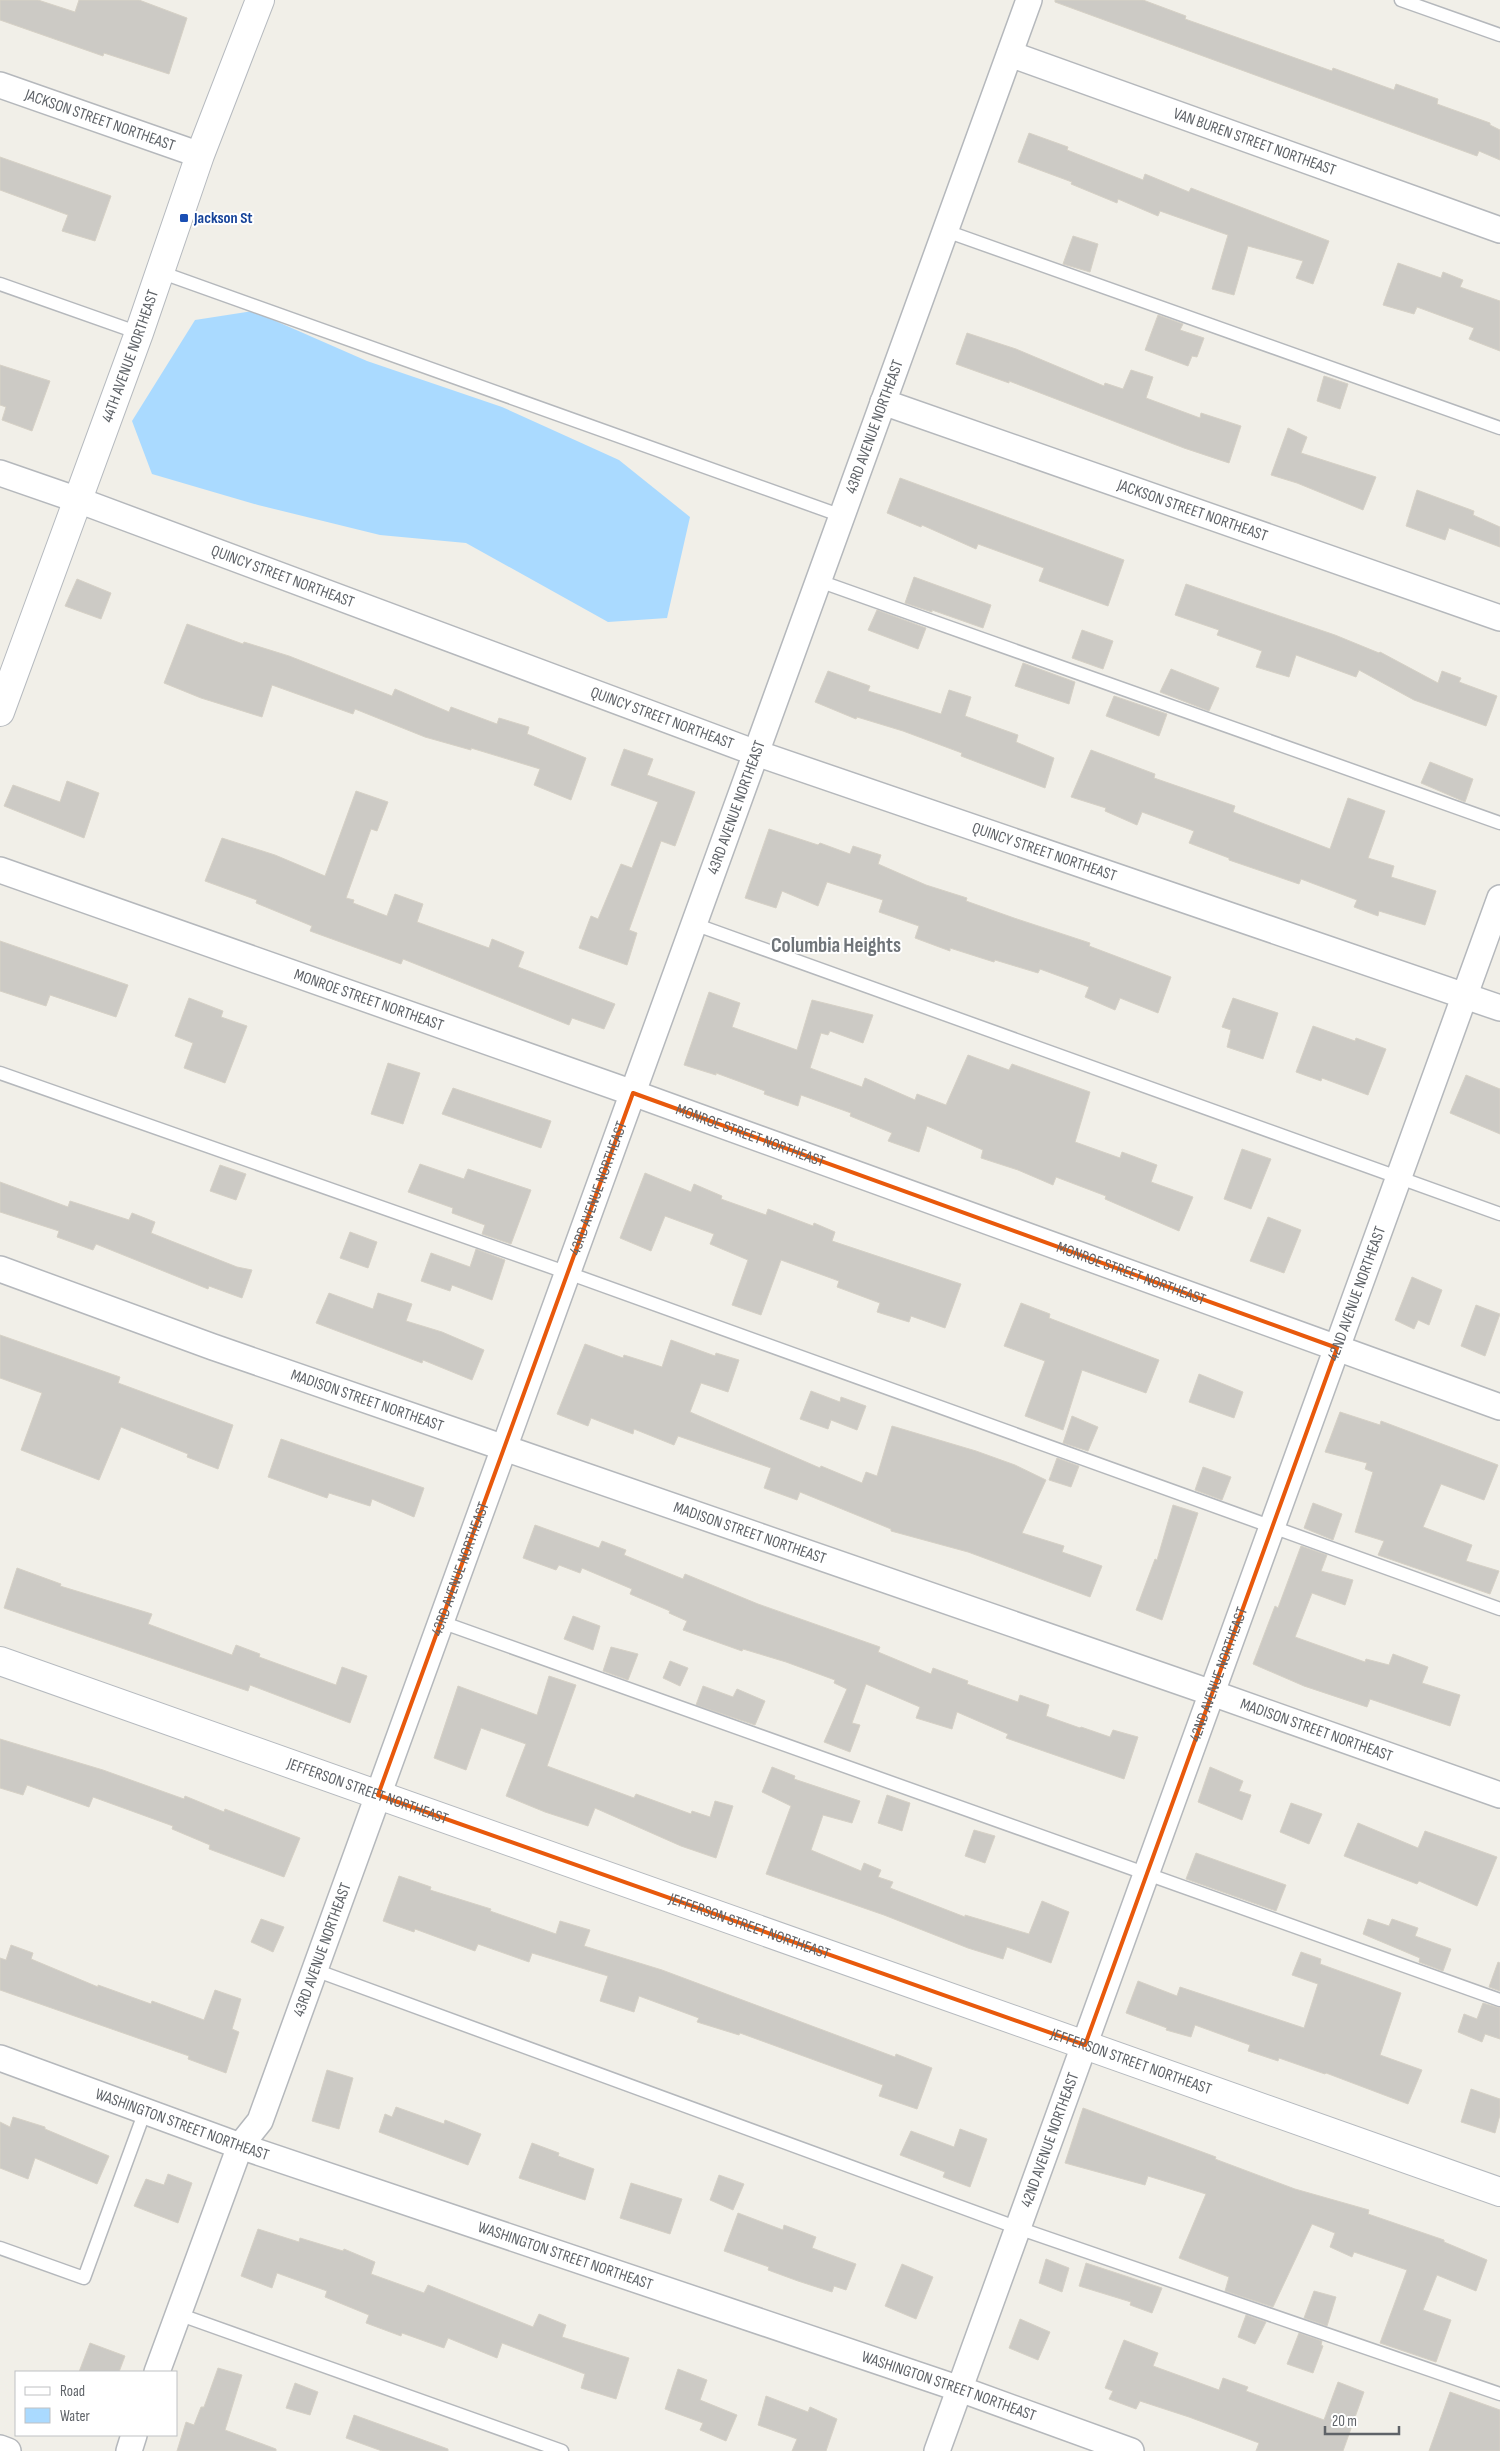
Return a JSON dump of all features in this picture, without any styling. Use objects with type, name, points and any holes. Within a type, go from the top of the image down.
[{"type":"street","name":"44TH AVENUE NORTHEAST","points":[[0,712],[6,678],[78,500],[139,333],[200,155],[260,0]]},
{"type":"street","name":"43RD AVENUE NORTHEAST","points":[[157,2371],[240,2146],[260,2122],[1029,0]]},
{"type":"street","name":"VAN BUREN STREET NORTHEAST","points":[[1010,54],[1500,230]]},
{"type":"street","name":"JACKSON STREET NORTHEAST","points":[[0,85],[200,155]]},
{"type":"street","name":"JACKSON STREET NORTHEAST","points":[[884,402],[1500,618]]},
{"type":"street","name":"QUINCY STREET NORTHEAST","points":[[0,473],[78,500],[756,753],[1500,1008]]},
{"type":"street","name":"MONROE STREET NORTHEAST","points":[[0,870],[633,1092],[1500,1407]]},
{"type":"street","name":"42ND AVENUE NORTHEAST","points":[[937,2451],[1500,898]]},
{"type":"street","name":"MADISON STREET NORTHEAST","points":[[0,1270],[213,1347],[1212,1692],[1500,1795]]},
{"type":"street","name":"JEFFERSON STREET NORTHEAST","points":[[0,1661],[1500,2192]]},
{"type":"street","name":"WASHINGTON STREET NORTHEAST","points":[[0,2058],[240,2146],[960,2389],[1131,2451]]},
{"type":"street","points":[[128,2451],[134,2436]]},
{"type":"street","points":[[0,2448],[8,2451]]},
{"type":"lane","points":[[1401,0],[1500,35]]},
{"type":"lane","points":[[946,230],[1500,428]]},
{"type":"lane","points":[[160,272],[842,516]]},
{"type":"lane","points":[[0,284],[139,333]]},
{"type":"lane","points":[[819,581],[1500,823]]},
{"type":"lane","points":[[694,924],[1500,1214]]},
{"type":"lane","points":[[0,1073],[568,1273],[1500,1610]]},
{"type":"lane","points":[[441,1622],[1500,2000]]},
{"type":"lane","points":[[315,1970],[1018,2228],[1500,2394]]},
{"type":"lane","points":[[0,2248],[84,2278],[145,2111]]},
{"type":"lane","points":[[178,2314],[562,2451]]},
{"type":"highlighted area","points":[[633,1093],[1337,1348],[1085,2045],[378,1795]]},
{"type":"water","points":[[253,311],[367,361],[502,407],[619,460],[690,517],[667,618],[608,622],[466,543],[380,535],[258,505],[152,474],[132,421],[195,320]]},
{"type":"building","points":[[0,0],[38,0],[75,12],[79,0],[139,0],[187,18],[169,74],[104,53],[103,56],[0,20]]},
{"type":"building","points":[[1055,0],[1143,0],[1186,16],[1185,19],[1332,71],[1333,68],[1394,90],[1396,84],[1438,99],[1437,104],[1490,123],[1490,125],[1500,130],[1500,160],[1479,151],[1477,156],[1055,2]]},
{"type":"building","points":[[1029,133],[1068,147],[1067,150],[1143,180],[1145,174],[1189,192],[1191,188],[1329,241],[1313,284],[1296,278],[1303,261],[1248,246],[1234,295],[1212,289],[1228,235],[1160,211],[1158,216],[1118,199],[1117,203],[1071,184],[1072,182],[1018,162]]},
{"type":"building","points":[[0,157],[111,196],[95,241],[62,231],[68,215],[0,190]]},
{"type":"building","points":[[1073,236],[1098,244],[1090,272],[1063,264]]},
{"type":"building","points":[[1398,263],[1441,278],[1443,272],[1463,280],[1460,287],[1500,301],[1500,351],[1469,339],[1474,328],[1417,307],[1414,314],[1383,305]]},
{"type":"building","points":[[1158,315],[1183,324],[1180,330],[1204,338],[1197,357],[1192,356],[1188,366],[1145,350]]},
{"type":"building","points":[[967,333],[1016,349],[1104,386],[1105,383],[1123,389],[1131,370],[1153,377],[1146,398],[1200,418],[1201,413],[1241,426],[1229,463],[1184,448],[1009,381],[1009,383],[956,364]]},
{"type":"building","points":[[0,365],[50,381],[32,431],[2,420],[6,407],[0,405]]},
{"type":"building","points":[[1324,376],[1348,384],[1340,409],[1317,401]]},
{"type":"building","points":[[1288,428],[1307,437],[1301,453],[1376,477],[1363,510],[1297,483],[1271,475]]},
{"type":"building","points":[[900,478],[1124,560],[1108,606],[1039,581],[1044,568],[978,544],[976,549],[922,525],[921,527],[887,513]]},
{"type":"building","points":[[1417,490],[1474,511],[1473,515],[1500,527],[1500,547],[1449,528],[1445,540],[1406,526]]},
{"type":"building","points":[[914,577],[991,605],[983,628],[932,610],[932,612],[905,603]]},
{"type":"building","points":[[77,579],[111,593],[101,619],[65,606]]},
{"type":"building","points":[[1186,584],[1380,652],[1438,683],[1442,671],[1461,678],[1459,682],[1497,696],[1486,726],[1414,700],[1359,670],[1356,677],[1296,655],[1289,677],[1256,667],[1262,651],[1217,635],[1219,630],[1175,615]]},
{"type":"building","points":[[877,610],[926,628],[918,649],[868,630]]},
{"type":"building","points":[[187,624],[243,644],[244,642],[289,656],[392,696],[395,689],[449,712],[451,707],[497,724],[499,718],[529,727],[527,734],[586,758],[571,800],[534,785],[540,769],[471,748],[471,750],[425,737],[355,709],[353,714],[272,685],[262,717],[201,698],[164,683]]},
{"type":"building","points":[[1082,630],[1113,641],[1103,669],[1072,658]]},
{"type":"building","points":[[1023,663],[1075,682],[1069,704],[1015,686]]},
{"type":"building","points":[[1171,669],[1219,688],[1209,711],[1160,692]]},
{"type":"building","points":[[828,671],[870,686],[868,691],[941,714],[949,690],[971,697],[965,716],[1018,735],[1016,742],[1054,758],[1045,788],[961,756],[962,753],[903,731],[857,717],[856,719],[815,702]]},
{"type":"building","points":[[1114,696],[1167,714],[1159,736],[1106,716]]},
{"type":"building","points":[[624,749],[653,759],[647,775],[695,792],[675,846],[661,841],[629,930],[637,933],[627,965],[579,948],[591,916],[598,919],[621,864],[632,868],[658,802],[611,785]]},
{"type":"building","points":[[1091,750],[1155,774],[1154,778],[1235,806],[1233,812],[1330,849],[1348,798],[1385,811],[1368,858],[1394,866],[1391,877],[1436,891],[1425,925],[1379,911],[1378,916],[1354,907],[1357,900],[1301,879],[1299,884],[1229,860],[1229,858],[1189,843],[1194,831],[1142,812],[1137,825],[1105,811],[1106,808],[1071,797]]},
{"type":"building","points":[[1430,762],[1473,779],[1465,802],[1421,783]]},
{"type":"building","points":[[67,781],[99,793],[84,838],[4,806],[13,785],[60,802]]},
{"type":"building","points":[[356,791],[388,802],[377,831],[371,829],[346,898],[354,900],[353,903],[387,916],[395,894],[423,904],[417,922],[489,948],[492,939],[524,952],[518,967],[615,1004],[604,1029],[572,1018],[569,1025],[403,959],[401,964],[310,931],[312,926],[256,903],[257,900],[205,881],[222,838],[275,855],[325,876]]},
{"type":"building","points":[[769,829],[818,845],[820,843],[850,854],[853,846],[881,855],[878,864],[926,885],[967,898],[966,901],[1014,918],[1090,943],[1089,946],[1171,977],[1158,1013],[1120,998],[1115,1010],[1085,997],[1089,987],[1040,969],[1038,973],[950,948],[950,951],[915,938],[919,926],[879,912],[883,900],[827,882],[818,906],[782,891],[776,908],[745,898]]},
{"type":"building","points":[[0,941],[128,985],[116,1017],[50,995],[46,1006],[0,991]]},
{"type":"building","points":[[709,992],[740,1003],[732,1027],[797,1050],[812,1000],[873,1015],[863,1043],[830,1031],[828,1035],[821,1033],[810,1068],[862,1087],[865,1078],[915,1100],[917,1094],[946,1105],[968,1055],[1009,1070],[1012,1064],[1090,1092],[1075,1142],[1120,1158],[1122,1152],[1157,1165],[1151,1182],[1193,1197],[1179,1231],[1105,1199],[1106,1196],[1056,1177],[1053,1185],[1018,1170],[981,1158],[983,1150],[927,1126],[919,1152],[888,1141],[892,1133],[850,1116],[851,1113],[801,1095],[798,1106],[764,1094],[765,1091],[716,1073],[716,1075],[684,1065]]},
{"type":"building","points":[[189,998],[223,1011],[221,1017],[247,1026],[225,1083],[184,1068],[193,1043],[175,1036]]},
{"type":"building","points":[[1233,998],[1278,1013],[1263,1059],[1227,1047],[1231,1030],[1222,1027]]},
{"type":"building","points":[[1313,1026],[1355,1041],[1356,1038],[1386,1049],[1368,1095],[1322,1078],[1321,1081],[1296,1072]]},
{"type":"building","points":[[388,1063],[420,1073],[403,1124],[371,1114]]},
{"type":"building","points":[[1466,1075],[1500,1089],[1500,1134],[1450,1113]]},
{"type":"building","points":[[453,1088],[551,1121],[541,1148],[442,1114]]},
{"type":"building","points":[[1242,1149],[1271,1159],[1251,1209],[1224,1199]]},
{"type":"building","points":[[420,1164],[464,1179],[468,1169],[531,1190],[511,1244],[482,1234],[485,1225],[452,1213],[453,1208],[408,1192]]},
{"type":"building","points":[[220,1165],[246,1174],[236,1200],[210,1191]]},
{"type":"building","points":[[645,1173],[691,1192],[694,1184],[722,1196],[721,1199],[766,1215],[768,1209],[813,1226],[814,1223],[835,1232],[832,1241],[961,1284],[945,1328],[911,1316],[909,1322],[877,1312],[880,1303],[837,1287],[839,1281],[781,1260],[761,1315],[732,1305],[748,1260],[710,1244],[714,1234],[665,1216],[651,1251],[620,1238]]},
{"type":"building","points":[[0,1182],[68,1207],[70,1201],[129,1220],[132,1213],[155,1222],[151,1233],[237,1267],[252,1270],[242,1298],[209,1286],[208,1289],[96,1244],[93,1250],[57,1237],[59,1231],[0,1212]]},
{"type":"building","points":[[1268,1217],[1301,1230],[1284,1273],[1250,1261]]},
{"type":"building","points":[[350,1232],[377,1242],[368,1268],[340,1258]]},
{"type":"building","points":[[476,1249],[505,1260],[492,1300],[452,1285],[450,1291],[421,1281],[431,1253],[470,1267]]},
{"type":"building","points":[[1412,1277],[1442,1290],[1429,1325],[1418,1320],[1414,1329],[1395,1320]]},
{"type":"building","points":[[329,1293],[373,1309],[378,1293],[412,1304],[406,1321],[442,1332],[484,1350],[472,1380],[423,1360],[422,1363],[316,1323]]},
{"type":"building","points":[[1021,1303],[1050,1314],[1049,1318],[1159,1360],[1146,1393],[1082,1370],[1063,1430],[1025,1416],[1045,1361],[1004,1346]]},
{"type":"building","points":[[1476,1305],[1500,1314],[1485,1356],[1461,1346]]},
{"type":"building","points":[[0,1335],[120,1377],[118,1383],[233,1425],[218,1469],[187,1457],[188,1454],[121,1427],[99,1480],[21,1450],[42,1393],[0,1378]]},
{"type":"building","points":[[671,1340],[715,1356],[716,1353],[739,1360],[728,1392],[701,1383],[690,1412],[820,1468],[821,1466],[862,1483],[866,1472],[877,1476],[892,1426],[976,1451],[1015,1465],[1046,1480],[1022,1533],[1064,1546],[1062,1552],[1102,1566],[1090,1597],[968,1552],[891,1531],[891,1529],[800,1492],[797,1500],[764,1488],[771,1468],[678,1436],[674,1445],[634,1429],[633,1434],[591,1418],[588,1426],[557,1414],[585,1344],[623,1358],[624,1355],[662,1367]]},
{"type":"building","points":[[1199,1374],[1243,1392],[1234,1418],[1189,1402]]},
{"type":"building","points":[[811,1391],[840,1402],[841,1397],[866,1406],[857,1430],[831,1420],[828,1429],[800,1419]]},
{"type":"building","points":[[1340,1412],[1380,1425],[1381,1421],[1498,1465],[1484,1500],[1441,1484],[1423,1527],[1472,1545],[1466,1561],[1499,1571],[1490,1594],[1378,1555],[1384,1541],[1355,1532],[1373,1472],[1365,1469],[1367,1463],[1325,1452]]},
{"type":"building","points":[[1072,1416],[1098,1427],[1088,1451],[1063,1443]]},
{"type":"building","points":[[281,1439],[424,1488],[414,1517],[372,1499],[370,1506],[329,1493],[327,1498],[268,1477]]},
{"type":"building","points":[[1057,1458],[1079,1466],[1071,1487],[1049,1480]]},
{"type":"building","points":[[1203,1467],[1231,1477],[1222,1500],[1195,1490]]},
{"type":"building","points":[[1313,1503],[1342,1514],[1333,1540],[1304,1528]]},
{"type":"building","points":[[1173,1505],[1198,1513],[1162,1620],[1136,1610],[1155,1559],[1157,1560]]},
{"type":"building","points":[[535,1525],[599,1548],[602,1541],[626,1550],[624,1555],[683,1579],[685,1574],[758,1604],[880,1647],[878,1652],[931,1674],[933,1668],[968,1681],[967,1684],[1018,1702],[1020,1695],[1049,1705],[1046,1716],[1080,1728],[1110,1737],[1113,1730],[1138,1737],[1124,1779],[1006,1738],[1008,1734],[957,1712],[952,1729],[916,1718],[920,1707],[866,1684],[852,1723],[860,1725],[850,1752],[824,1742],[847,1689],[834,1683],[835,1680],[786,1662],[743,1649],[742,1651],[683,1630],[687,1621],[669,1613],[670,1611],[630,1594],[632,1589],[582,1568],[580,1573],[559,1565],[556,1570],[523,1558]]},
{"type":"building","points":[[1301,1546],[1327,1555],[1321,1571],[1353,1580],[1345,1605],[1312,1593],[1295,1637],[1365,1662],[1366,1659],[1389,1665],[1393,1654],[1428,1667],[1422,1683],[1460,1695],[1450,1726],[1370,1699],[1367,1707],[1304,1686],[1253,1664],[1275,1606],[1278,1608]]},
{"type":"building","points":[[17,1568],[61,1584],[60,1586],[152,1614],[148,1624],[232,1655],[236,1645],[260,1654],[259,1657],[336,1685],[342,1667],[367,1676],[350,1723],[250,1685],[248,1691],[4,1608]]},
{"type":"building","points":[[573,1616],[600,1626],[593,1650],[564,1639]]},
{"type":"building","points":[[611,1647],[638,1654],[628,1680],[603,1671]]},
{"type":"building","points":[[670,1661],[688,1668],[680,1686],[663,1678]]},
{"type":"building","points":[[549,1676],[576,1685],[547,1766],[634,1798],[636,1794],[691,1814],[692,1811],[710,1817],[715,1801],[733,1806],[716,1858],[681,1846],[595,1808],[588,1826],[545,1812],[506,1796],[526,1744],[481,1728],[466,1770],[434,1758],[458,1686],[537,1715]]},
{"type":"building","points":[[703,1686],[733,1697],[737,1689],[765,1701],[755,1725],[696,1705]]},
{"type":"building","points":[[0,1739],[103,1770],[184,1799],[185,1796],[224,1812],[225,1809],[300,1838],[284,1877],[209,1849],[210,1845],[172,1829],[173,1826],[93,1797],[89,1807],[27,1785],[23,1795],[0,1788]]},
{"type":"building","points":[[772,1767],[795,1776],[794,1779],[860,1801],[852,1823],[823,1815],[811,1850],[861,1871],[864,1863],[881,1870],[878,1877],[893,1882],[890,1888],[965,1917],[965,1915],[1029,1934],[1042,1901],[1069,1912],[1051,1963],[1007,1947],[1003,1959],[766,1874],[791,1806],[762,1792]]},
{"type":"building","points":[[1210,1767],[1243,1781],[1239,1791],[1251,1795],[1242,1820],[1198,1802]]},
{"type":"building","points":[[887,1795],[910,1803],[902,1831],[878,1823]]},
{"type":"building","points":[[1291,1803],[1322,1814],[1309,1844],[1280,1832]]},
{"type":"building","points":[[1358,1823],[1418,1848],[1425,1831],[1497,1857],[1477,1906],[1419,1881],[1417,1884],[1344,1856]]},
{"type":"building","points":[[974,1830],[995,1836],[985,1863],[965,1856]]},
{"type":"building","points":[[1196,1853],[1286,1885],[1276,1911],[1186,1879]]},
{"type":"building","points":[[399,1876],[431,1887],[430,1890],[491,1909],[490,1911],[556,1934],[560,1921],[590,1930],[584,1946],[662,1970],[895,2057],[896,2054],[932,2068],[917,2109],[879,2096],[883,2085],[740,2033],[739,2035],[697,2022],[699,2018],[639,1996],[634,2012],[600,2001],[608,1976],[532,1953],[529,1962],[478,1944],[475,1951],[415,1929],[414,1932],[383,1921]]},
{"type":"building","points":[[261,1919],[284,1927],[273,1952],[251,1942]]},
{"type":"building","points":[[1368,1919],[1389,1926],[1392,1919],[1418,1928],[1415,1936],[1451,1949],[1443,1971],[1419,1962],[1420,1958],[1363,1934]]},
{"type":"building","points":[[11,1945],[33,1953],[31,1959],[98,1987],[98,1985],[151,2004],[152,2001],[204,2020],[215,1990],[241,1999],[232,2029],[239,2032],[226,2073],[188,2059],[189,2056],[0,1990],[0,1958],[6,1960]]},
{"type":"building","points":[[1301,1952],[1321,1959],[1320,1964],[1401,1993],[1380,2055],[1422,2070],[1408,2104],[1326,2073],[1279,2058],[1278,2061],[1248,2051],[1250,2045],[1195,2025],[1191,2037],[1166,2030],[1167,2028],[1126,2013],[1138,1981],[1177,1996],[1180,1987],[1304,2028],[1318,1984],[1292,1975]]},
{"type":"building","points":[[1498,1962],[1500,1963],[1500,1991],[1489,1987]]},
{"type":"building","points":[[1483,2003],[1500,2008],[1500,2039],[1485,2034],[1482,2042],[1458,2032],[1464,2014],[1477,2019]]},
{"type":"building","points":[[327,2070],[353,2078],[339,2129],[312,2121]]},
{"type":"building","points":[[1471,2089],[1500,2099],[1500,2115],[1495,2133],[1461,2122]]},
{"type":"building","points":[[396,2107],[444,2124],[445,2120],[481,2134],[468,2165],[379,2132],[385,2114],[392,2117]]},
{"type":"building","points":[[1083,2108],[1216,2157],[1215,2159],[1295,2189],[1369,2210],[1368,2214],[1444,2240],[1444,2242],[1487,2260],[1476,2291],[1437,2275],[1423,2310],[1451,2320],[1436,2362],[1380,2343],[1407,2270],[1354,2252],[1352,2257],[1330,2247],[1335,2233],[1312,2224],[1273,2307],[1225,2291],[1229,2277],[1179,2258],[1206,2194],[1148,2176],[1145,2185],[1065,2163]]},
{"type":"building","points":[[13,2117],[45,2127],[45,2129],[109,2156],[97,2184],[35,2158],[28,2179],[0,2168],[0,2122],[10,2127]]},
{"type":"building","points":[[960,2129],[987,2139],[970,2187],[943,2177],[945,2172],[900,2155],[911,2131],[954,2147]]},
{"type":"building","points":[[532,2143],[559,2153],[558,2156],[594,2169],[585,2200],[519,2178]]},
{"type":"building","points":[[168,2174],[192,2183],[178,2223],[134,2206],[146,2179],[164,2185]]},
{"type":"building","points":[[719,2175],[744,2184],[733,2210],[710,2200]]},
{"type":"building","points":[[631,2183],[682,2199],[670,2234],[620,2218]]},
{"type":"building","points":[[738,2213],[783,2230],[784,2225],[816,2237],[812,2248],[856,2264],[846,2290],[834,2286],[832,2292],[768,2270],[769,2267],[724,2251]]},
{"type":"building","points":[[258,2229],[299,2242],[300,2238],[343,2251],[344,2249],[375,2262],[371,2274],[424,2293],[428,2285],[533,2327],[539,2314],[566,2325],[562,2337],[629,2358],[616,2399],[581,2388],[585,2374],[502,2343],[497,2358],[448,2338],[444,2348],[402,2333],[401,2336],[366,2323],[369,2315],[325,2297],[327,2291],[277,2273],[272,2288],[241,2276]]},
{"type":"building","points":[[1046,2259],[1069,2268],[1062,2292],[1039,2283]]},
{"type":"building","points":[[1086,2263],[1162,2288],[1152,2313],[1130,2305],[1131,2302],[1079,2286]]},
{"type":"building","points":[[902,2264],[933,2277],[916,2319],[885,2306]]},
{"type":"building","points":[[1314,2291],[1336,2297],[1327,2326],[1304,2318]]},
{"type":"building","points":[[1246,2315],[1266,2322],[1255,2344],[1238,2337]]},
{"type":"building","points":[[1020,2319],[1050,2332],[1038,2360],[1009,2348]]},
{"type":"building","points":[[1299,2333],[1322,2341],[1321,2345],[1323,2346],[1313,2373],[1287,2364]]},
{"type":"building","points":[[1124,2340],[1158,2353],[1153,2366],[1219,2390],[1223,2378],[1248,2387],[1246,2391],[1324,2420],[1338,2382],[1364,2392],[1343,2451],[1256,2451],[1259,2443],[1189,2417],[1140,2401],[1136,2409],[1109,2399],[1113,2391],[1105,2388]]},
{"type":"building","points":[[90,2343],[125,2356],[119,2371],[79,2371]]},
{"type":"building","points":[[218,2368],[242,2375],[225,2430],[276,2449],[276,2451],[177,2451],[186,2422],[194,2425],[201,2407],[204,2407]]},
{"type":"building","points":[[678,2369],[707,2380],[700,2400],[737,2415],[726,2441],[700,2430],[703,2423],[665,2409]]},
{"type":"building","points":[[295,2383],[318,2392],[310,2415],[286,2408]]},
{"type":"building","points":[[1450,2392],[1500,2410],[1500,2451],[1429,2451]]},
{"type":"building","points":[[766,2396],[808,2412],[810,2407],[837,2419],[826,2451],[792,2451],[797,2439],[758,2425]]},
{"type":"building","points":[[354,2415],[448,2449],[448,2451],[382,2451],[346,2438]]},
{"type":"place","name":"Jackson St","points":[[184,218]]},
{"type":"district","name":"Columbia Heights","points":[[836,945]]}]
